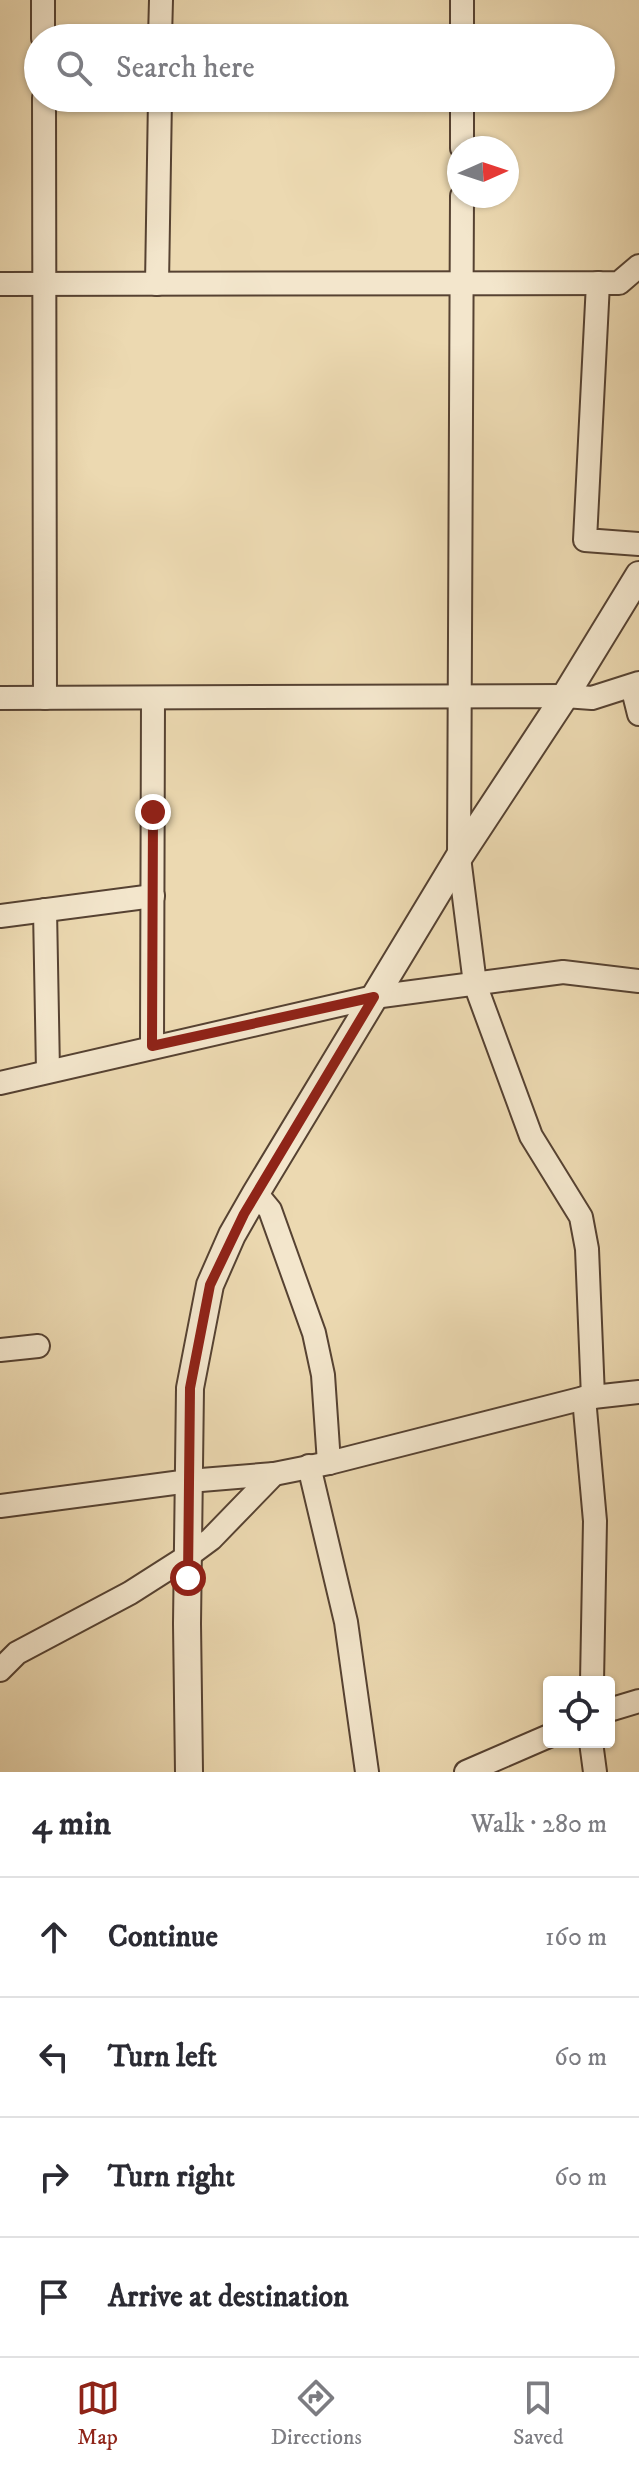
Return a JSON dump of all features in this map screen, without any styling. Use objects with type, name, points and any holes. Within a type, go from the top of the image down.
[{"type":"street","points":[[43,0],[43,24]]},
{"type":"street","points":[[160,24],[161,0]]},
{"type":"street","points":[[462,0],[462,24]]},
{"type":"street","points":[[44,112],[45,698]]},
{"type":"street","points":[[157,284],[160,112]]},
{"type":"street","points":[[462,112],[462,136]]},
{"type":"street","points":[[462,208],[457,697],[459,857],[475,984],[531,1136],[581,1217],[587,1249],[595,1521],[592,1676]]},
{"type":"street","points":[[0,284],[619,283],[639,266]]},
{"type":"street","points":[[598,283],[585,540],[639,544]]},
{"type":"street","points":[[189,1772],[190,1388],[207,1298],[232,1235],[256,1193],[459,857],[565,696],[639,575]]},
{"type":"street","points":[[0,698],[592,698],[636,684],[639,714]]},
{"type":"street","points":[[152,1046],[153,699]]},
{"type":"street","points":[[0,916],[153,896]]},
{"type":"street","points":[[45,910],[48,1071]]},
{"type":"street","points":[[0,1083],[374,997],[563,972],[639,981]]},
{"type":"street","points":[[256,1193],[270,1210],[314,1333],[323,1375],[319,1465],[346,1622],[367,1772]]},
{"type":"street","points":[[0,1350],[38,1346]]},
{"type":"street","points":[[0,1506],[189,1481],[274,1474],[589,1398],[639,1392]]},
{"type":"street","points":[[0,1670],[17,1653],[130,1593],[188,1556],[211,1539],[274,1474]]},
{"type":"street","points":[[615,1708],[639,1701]]},
{"type":"street","points":[[466,1772],[543,1739]]},
{"type":"street","points":[[592,1748],[595,1772]]},
{"type":"route","points":[[153,812],[152,1046],[374,997],[232,1235],[210,1285],[190,1388],[188,1578]]}]
